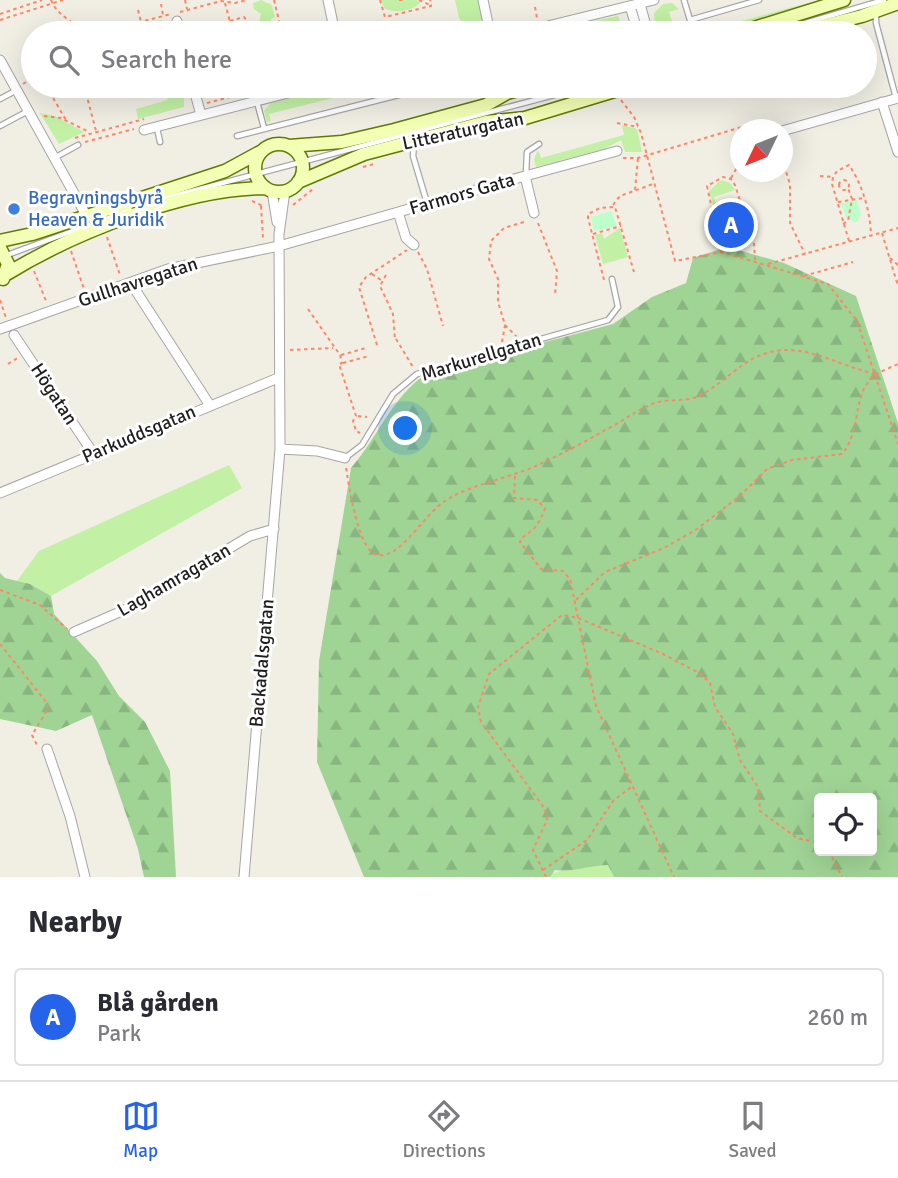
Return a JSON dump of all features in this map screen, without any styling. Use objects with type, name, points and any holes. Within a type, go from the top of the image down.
[{"type":"street","points":[[328,0],[332,21]]},
{"type":"street","points":[[483,0],[487,21]]},
{"type":"street","points":[[577,21],[654,0]]},
{"type":"street","points":[[777,21],[844,0]]},
{"type":"street","points":[[832,21],[898,3]]},
{"type":"street","points":[[636,4],[643,21]]},
{"type":"street","points":[[0,60],[21,97]]},
{"type":"street","points":[[22,98],[86,215]]},
{"type":"street","points":[[196,98],[201,115]]},
{"type":"street","points":[[144,130],[269,98]]},
{"type":"street","name":"Litteraturgatan","points":[[0,242],[225,171],[274,144],[289,146],[342,142],[486,105],[498,98]]},
{"type":"street","name":"Litteraturgatan","points":[[3,279],[43,251],[190,199],[274,190],[364,154],[486,122],[524,118],[591,98]]},
{"type":"street","points":[[793,128],[897,98]]},
{"type":"street","points":[[882,102],[898,152]]},
{"type":"street","points":[[289,146],[302,162],[298,182]]},
{"type":"street","name":"Farmors Gata","points":[[279,246],[617,151]]},
{"type":"street","points":[[260,152],[255,162],[256,173],[274,190]]},
{"type":"street","name":"Farmors Gata","points":[[525,176],[535,218]]},
{"type":"street","name":"Backadalsgatan","points":[[244,877],[280,449],[279,234],[274,190]]},
{"type":"street","name":"Farmors Gata","points":[[398,212],[407,238],[414,245]]},
{"type":"street","name":"Gullhavregatan","points":[[8,330],[123,285],[167,264],[279,246]]},
{"type":"street","name":"Litteraturgatan","points":[[2,254],[3,279]]},
{"type":"street","points":[[136,291],[209,404]]},
{"type":"street","name":"Högatan","points":[[8,330],[93,453]]},
{"type":"street","name":"Parkuddsgatan","points":[[0,493],[209,404],[278,378]]},
{"type":"street","points":[[280,449],[317,451],[345,458]]},
{"type":"street","name":"Laghamragatan","points":[[74,632],[131,607],[250,536],[274,529]]},
{"type":"street","points":[[47,749],[70,816],[85,877]]},
{"type":"lane","points":[[684,0],[690,20],[760,0]]},
{"type":"lane","points":[[819,21],[880,6],[882,46],[897,98]]},
{"type":"lane","points":[[882,46],[891,50]]},
{"type":"lane","points":[[0,99],[17,90]]},
{"type":"lane","points":[[237,136],[382,98]]},
{"type":"lane","points":[[2,254],[120,213],[256,173],[543,98]]},
{"type":"lane","points":[[257,101],[264,128]]},
{"type":"lane","points":[[0,127],[29,111]]},
{"type":"lane","points":[[156,127],[160,142]]},
{"type":"lane","points":[[417,140],[412,152],[427,204]]},
{"type":"lane","points":[[525,176],[528,169],[527,152],[538,144]]},
{"type":"lane","points":[[56,157],[78,145]]},
{"type":"lane","points":[[419,175],[425,173]]},
{"type":"lane","name":"Markurellgatan","points":[[345,458],[362,445],[382,407],[417,374],[608,320],[615,315],[618,307],[612,279]]},
{"type":"path","points":[[0,14],[42,0]]},
{"type":"path","points":[[0,20],[63,0]]},
{"type":"path","points":[[185,0],[187,10]]},
{"type":"path","points":[[209,0],[210,4]]},
{"type":"path","points":[[145,21],[223,1],[247,0]]},
{"type":"path","points":[[274,0],[279,21]]},
{"type":"path","points":[[380,0],[384,21]]},
{"type":"path","points":[[399,0],[406,0]]},
{"type":"path","points":[[419,0],[431,6]]},
{"type":"path","points":[[430,0],[431,6]]},
{"type":"path","points":[[223,1],[230,21],[244,17],[247,21]]},
{"type":"path","points":[[51,2],[71,21]]},
{"type":"path","points":[[161,5],[164,16]]},
{"type":"path","points":[[385,17],[431,6]]},
{"type":"path","points":[[535,7],[537,19]]},
{"type":"path","points":[[138,10],[141,21]]},
{"type":"path","points":[[53,98],[66,121]]},
{"type":"path","points":[[87,98],[96,131]]},
{"type":"path","points":[[621,99],[639,128],[675,261],[722,253],[828,284],[858,321],[898,444]]},
{"type":"path","points":[[35,121],[48,116],[88,132]]},
{"type":"path","points":[[617,123],[639,128]]},
{"type":"path","points":[[78,145],[98,137],[138,128],[144,130]]},
{"type":"path","points":[[617,151],[624,159],[638,158],[730,131]]},
{"type":"path","points":[[635,191],[638,158]]},
{"type":"path","points":[[849,242],[836,202],[832,178],[837,171],[849,165],[864,198],[871,235]]},
{"type":"path","points":[[820,176],[832,178],[840,183],[842,189],[848,188]]},
{"type":"path","points":[[722,253],[707,186],[723,177],[730,179]]},
{"type":"path","points":[[840,183],[847,181],[852,199],[849,219],[843,225]]},
{"type":"path","points":[[732,182],[754,244],[756,262]]},
{"type":"path","points":[[789,182],[790,223],[806,254]]},
{"type":"path","points":[[605,281],[588,214],[612,206],[620,196],[654,183]]},
{"type":"path","points":[[836,202],[864,198]]},
{"type":"path","points":[[712,211],[740,201]]},
{"type":"path","points":[[260,205],[263,248]]},
{"type":"path","points":[[612,206],[621,226],[634,272]]},
{"type":"path","points":[[529,342],[516,337],[505,325],[498,302],[498,279],[489,259],[491,241],[504,228],[535,218],[557,271],[555,295]]},
{"type":"path","points":[[592,234],[621,226]]},
{"type":"path","points":[[766,264],[898,228]]},
{"type":"path","points":[[882,232],[898,286]]},
{"type":"path","points":[[118,233],[106,236],[123,285]]},
{"type":"path","points":[[377,345],[359,291],[363,279],[414,245]]},
{"type":"path","points":[[61,254],[71,250],[88,298]]},
{"type":"path","points":[[889,257],[898,265]]},
{"type":"path","points":[[421,258],[443,326]]},
{"type":"path","points":[[895,262],[898,258]]},
{"type":"path","points":[[804,276],[853,262]]},
{"type":"path","points":[[372,274],[382,281]]},
{"type":"path","points":[[387,275],[382,281],[382,292],[393,314],[396,340],[417,374]]},
{"type":"path","points":[[0,300],[8,330]]},
{"type":"path","points":[[307,309],[340,355],[342,363],[339,364],[356,416],[353,421],[356,431],[360,433]]},
{"type":"path","points":[[498,351],[505,325]]},
{"type":"path","points":[[279,349],[334,348]]},
{"type":"path","points":[[340,355],[366,348]]},
{"type":"path","points":[[345,458],[357,522],[368,550],[376,555],[390,554],[436,506],[452,496],[514,475],[658,402],[682,401],[700,396],[733,369],[776,352],[805,353],[876,374]]},
{"type":"path","points":[[8,364],[21,356]]},
{"type":"path","points":[[342,363],[369,356]]},
{"type":"path","points":[[576,600],[605,572],[664,548],[697,529],[741,495],[767,469],[792,460],[842,454],[854,435],[860,396],[876,374],[898,364]]},
{"type":"path","points":[[356,416],[367,416]]},
{"type":"path","points":[[514,475],[514,498],[537,500],[545,508],[541,520],[530,534],[520,538],[520,542],[541,569],[568,575],[576,600],[596,706],[674,877]]},
{"type":"path","points":[[0,590],[40,605],[61,625],[74,632]]},
{"type":"path","points":[[546,877],[533,850],[547,820],[545,809],[481,722],[478,707],[489,674],[536,638],[557,617],[578,618],[663,654],[701,674],[710,683],[715,707],[733,734],[740,760],[758,787],[760,811],[797,838],[814,842]]},
{"type":"path","points":[[0,644],[47,703],[48,709],[32,735],[35,744],[47,749]]},
{"type":"path","points":[[543,870],[587,840],[613,801],[632,786]]},
{"type":"path","points":[[832,856],[842,877]]},
{"type":"green space","points":[[261,0],[272,5],[275,17],[271,21],[259,21],[261,14],[254,9],[253,3]]},
{"type":"green space","points":[[381,0],[421,2],[408,9],[393,11],[384,8]]},
{"type":"green space","points":[[455,0],[478,0],[483,19],[462,21]]},
{"type":"green space","points":[[819,0],[831,0],[763,21],[741,21]]},
{"type":"green space","points":[[672,3],[679,9],[669,12],[672,21],[655,21],[654,13],[663,4]]},
{"type":"green space","points":[[618,16],[620,21],[595,21]]},
{"type":"green space","points":[[184,98],[184,107],[138,119],[136,109]]},
{"type":"green space","points":[[291,98],[333,98],[269,114],[271,121],[267,122],[264,111],[271,103]]},
{"type":"green space","points":[[40,113],[55,116],[84,132],[59,144]]},
{"type":"green space","points":[[622,125],[637,129],[642,152],[625,152],[621,140],[604,149],[536,167],[534,159],[538,150],[541,158],[624,135]]},
{"type":"green space","points":[[721,180],[730,183],[735,190],[714,197],[716,204],[722,207],[714,209],[709,191]]},
{"type":"green space","points":[[857,199],[861,214],[856,223],[846,217],[841,204]]},
{"type":"green space","points":[[736,210],[743,240],[730,244],[728,236],[724,236],[719,215]]},
{"type":"green space","points":[[611,211],[617,226],[594,231],[591,217]]},
{"type":"green space","points":[[620,228],[628,257],[603,264],[595,235],[602,233],[604,239]]},
{"type":"green space","points":[[727,247],[784,263],[856,296],[898,423],[898,877],[614,877],[608,865],[555,870],[550,877],[364,877],[317,762],[319,661],[351,468],[394,406],[414,383],[426,374],[613,324],[652,297],[686,283],[693,258]]},
{"type":"green space","points":[[229,465],[242,488],[51,596],[30,584],[17,581],[39,551]]},
{"type":"green space","points":[[0,573],[5,578],[30,584],[51,596],[54,614],[97,661],[119,696],[145,722],[170,771],[176,877],[144,877],[138,849],[92,715],[56,731],[0,719]]},
{"type":"green space","points":[[585,865],[609,865],[614,877],[550,877],[549,874]]},
{"type":"place","name":"Begravningsbyrå Heaven & Juridik","points":[[14,209]]},
{"type":"place","name":"Blå gården","points":[[731,225]]}]
